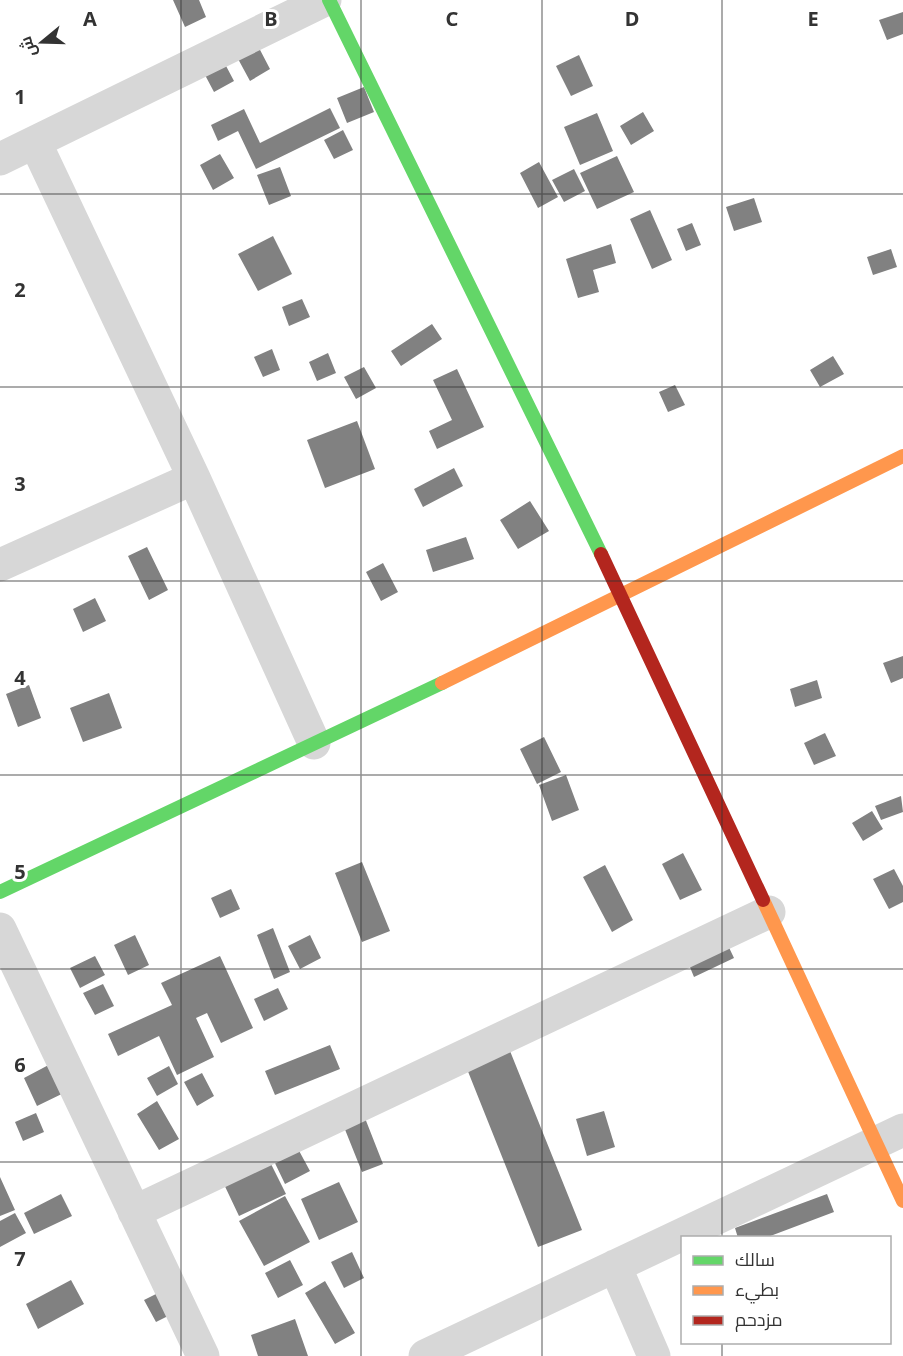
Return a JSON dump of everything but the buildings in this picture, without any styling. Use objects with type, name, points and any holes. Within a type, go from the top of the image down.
[{"type":"street","points":[[0,159],[327,0],[621,595],[769,912],[889,1137],[903,1202]]},
{"type":"street","points":[[35,142],[194,478],[314,743]]},
{"type":"street","points":[[0,892],[902,461]]},
{"type":"street","points":[[0,565],[194,478]]},
{"type":"street","points":[[134,1212],[769,912]]},
{"type":"street","points":[[0,929],[203,1356]]},
{"type":"street","points":[[425,1356],[463,1348],[615,1266],[889,1137]]},
{"type":"street","points":[[615,1266],[654,1356]]},
{"type":"traffic: fast","points":[[329,0],[601,554]]},
{"type":"traffic: fast","points":[[0,892],[442,683]]},
{"type":"traffic: slow","points":[[442,683],[903,456]]},
{"type":"traffic: slow","points":[[763,900],[903,1201]]},
{"type":"traffic: jam","points":[[601,554],[763,900]]}]
